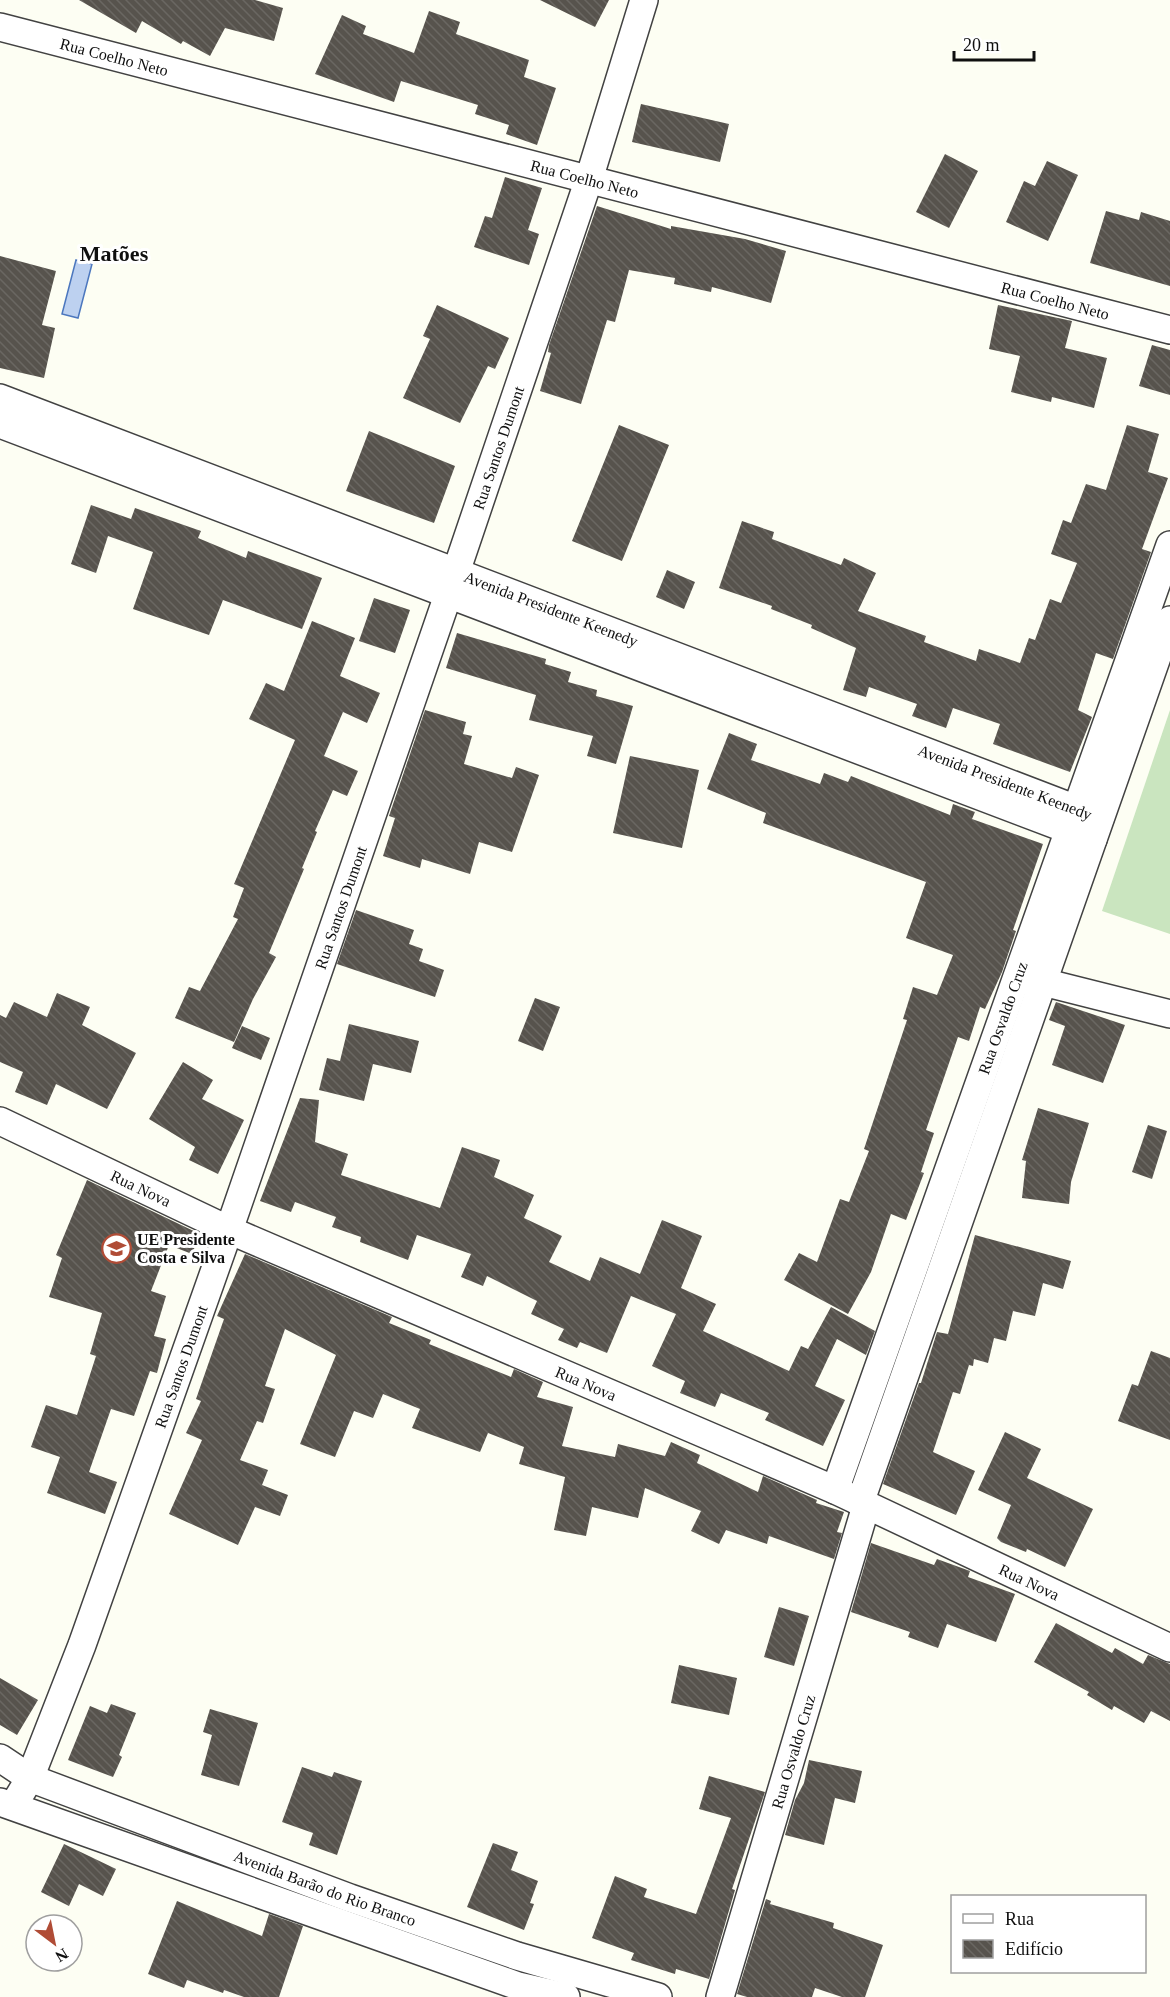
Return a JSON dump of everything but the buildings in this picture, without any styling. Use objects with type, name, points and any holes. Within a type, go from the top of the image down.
[{"type":"street","name":"Rua Santos Dumont","points":[[6,1804],[30,1778],[82,1645],[229,1230],[589,179],[644,0]]},
{"type":"street","name":"Rua Coelho Neto","points":[[0,27],[1170,330]]},
{"type":"street","name":"Avenida Presidente Keenedy","points":[[0,398],[452,583],[1085,824]]},
{"type":"street","name":"Avenida Presidente Keenedy","points":[[0,424],[452,583]]},
{"type":"street","name":"Rua Osvaldo Cruz","points":[[1154,652],[1170,545]]},
{"type":"street","name":"Rua Osvaldo Cruz","points":[[835,1490],[1030,979],[1085,824],[1154,652],[1170,621]]},
{"type":"street","name":"Rua Osvaldo Cruz","points":[[720,1997],[863,1505],[1030,979]]},
{"type":"street","points":[[1030,979],[1170,1014]]},
{"type":"street","name":"Rua Nova","points":[[0,1121],[229,1230],[835,1490],[863,1505],[1169,1644]]},
{"type":"street","name":"Avenida Barão do Rio Branco","points":[[0,1758],[30,1778],[361,1902],[517,1956],[658,1997]]},
{"type":"street","name":"Avenida Barão do Rio Branco","points":[[6,1804],[518,1986],[566,1997]]},
{"type":"green space","points":[[1170,710],[1170,934],[1102,911]]},
{"type":"water","points":[[76,260],[92,264],[78,318],[62,314]]},
{"type":"place","name":"UE Presidente Costa e Silva","points":[[116,1248]]},
{"type":"district","name":"Matões","points":[[114,253]]}]
